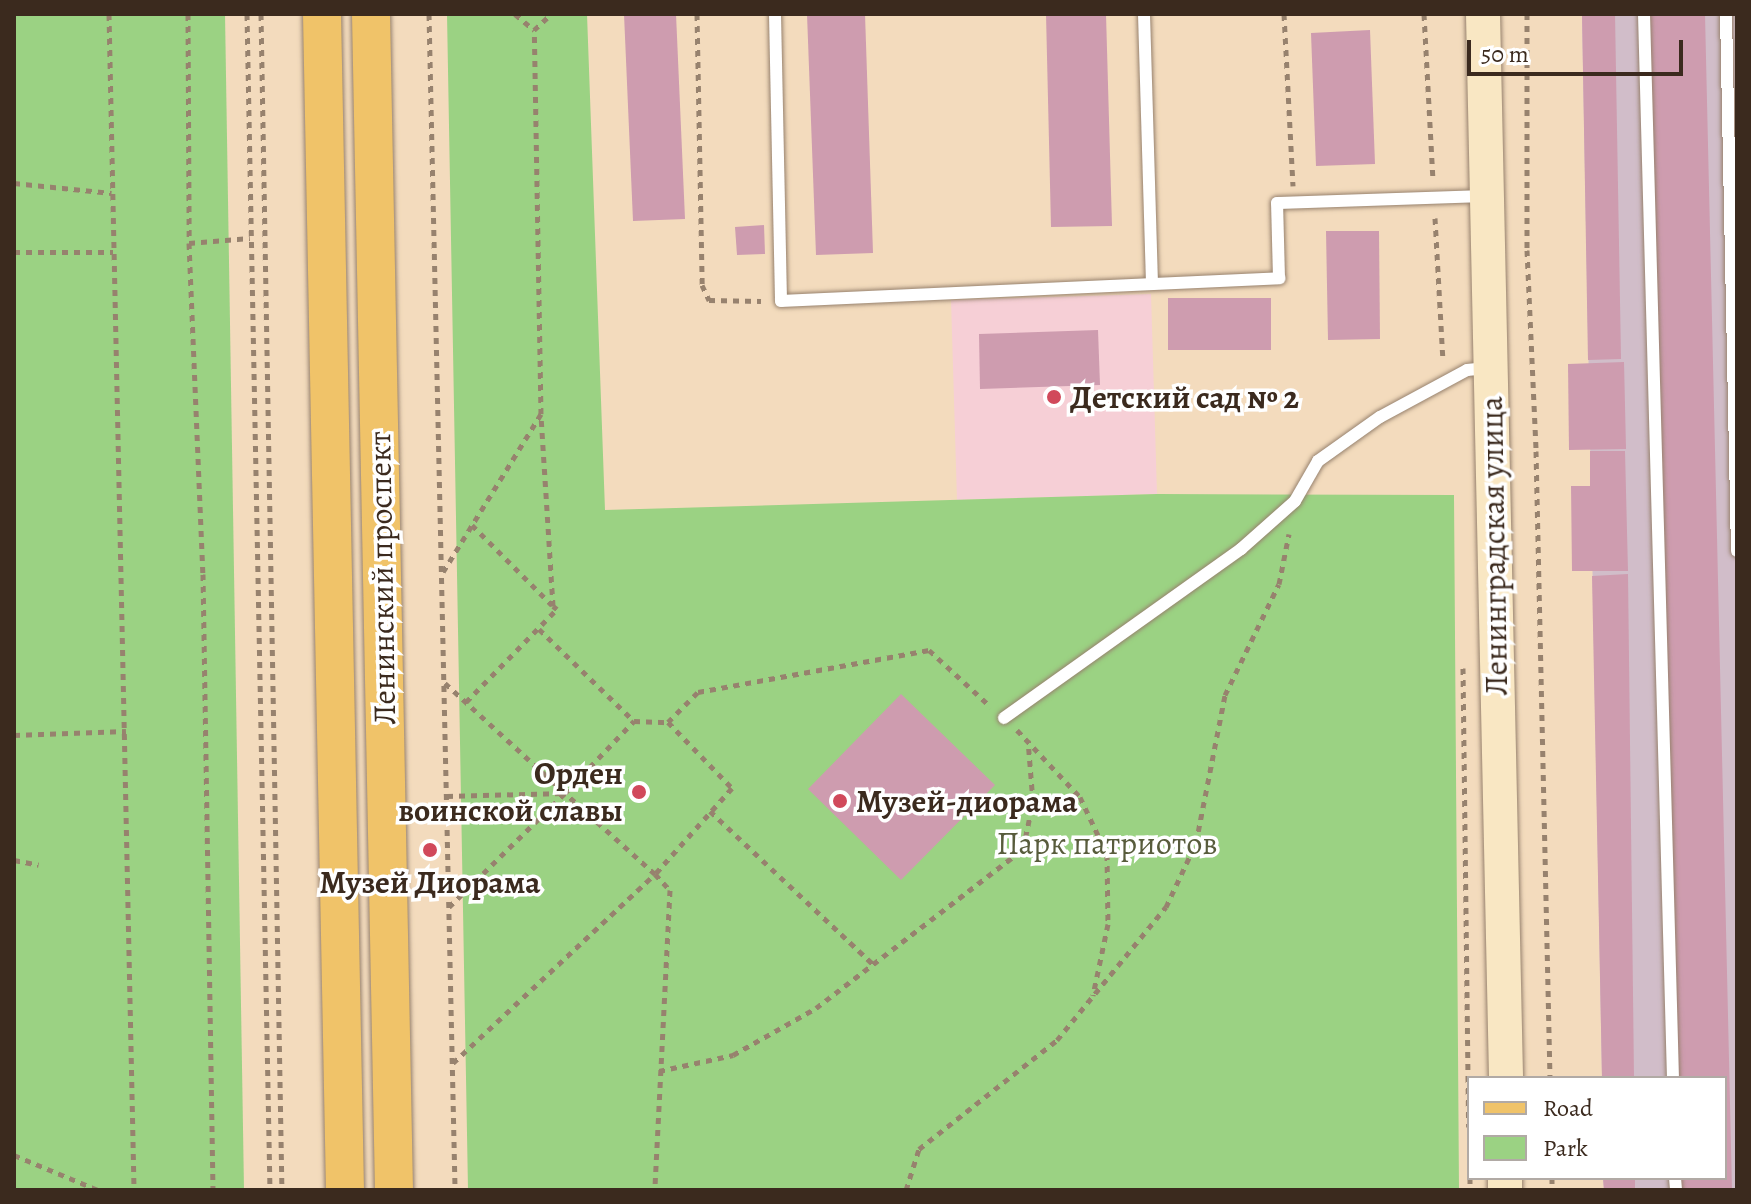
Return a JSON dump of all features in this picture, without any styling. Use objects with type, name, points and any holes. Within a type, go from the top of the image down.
[{"type":"main road","name":"Ленинский проспект","points":[[322,14],[345,1190]]},
{"type":"main road","name":"Ленинский проспект","points":[[371,14],[394,1190]]},
{"type":"main road","name":"Ленинградская улица","points":[[1483,14],[1506,1076]]},
{"type":"lane","points":[[775,14],[781,301],[1279,278],[1277,203],[1487,196]]},
{"type":"lane","points":[[1144,14],[1152,284]]},
{"type":"lane","points":[[1644,14],[1673,1076]]},
{"type":"lane","points":[[1726,14],[1737,551]]},
{"type":"lane","points":[[1004,718],[1241,549],[1295,501],[1318,461],[1380,417],[1444,380],[1467,370],[1490,368]]},
{"type":"path","points":[[109,14],[134,1190]]},
{"type":"path","points":[[188,14],[189,243],[203,574],[213,1190]]},
{"type":"path","points":[[247,14],[270,1190]]},
{"type":"path","points":[[261,14],[282,1190]]},
{"type":"path","points":[[429,14],[455,1190]]},
{"type":"path","points":[[515,14],[534,30]]},
{"type":"path","points":[[551,14],[534,30],[541,414],[553,606]]},
{"type":"path","points":[[697,14],[702,285],[709,300],[781,301]]},
{"type":"path","points":[[1284,14],[1294,203]]},
{"type":"path","points":[[1424,14],[1444,380]]},
{"type":"path","points":[[1527,14],[1527,250],[1550,1076]]},
{"type":"path","points":[[14,183],[111,193]]},
{"type":"path","points":[[189,243],[250,238]]},
{"type":"path","points":[[14,252],[113,252]]},
{"type":"path","points":[[443,573],[541,414]]},
{"type":"path","points":[[906,1190],[919,1149],[1057,1040],[1166,907],[1196,843],[1225,695],[1279,584],[1295,501]]},
{"type":"path","points":[[466,702],[557,609],[472,525]]},
{"type":"path","points":[[452,1064],[655,874],[732,788],[668,722],[634,721],[539,629]]},
{"type":"path","points":[[668,722],[698,692],[929,650],[1028,740],[1080,797],[1107,854],[1108,924],[1092,996]]},
{"type":"path","points":[[1463,666],[1468,1076]]},
{"type":"path","points":[[445,683],[670,890],[655,1190]]},
{"type":"path","points":[[449,907],[634,721]]},
{"type":"path","points":[[14,735],[126,731]]},
{"type":"path","points":[[659,1071],[733,1055],[816,1008],[1023,849],[1033,802],[1028,740]]},
{"type":"path","points":[[447,796],[565,793]]},
{"type":"path","points":[[710,811],[873,964]]},
{"type":"path","points":[[14,860],[39,865]]},
{"type":"path","points":[[14,1155],[98,1190]]},
{"type":"path","points":[[79,1190],[91,1187]]},
{"type":"shaded area","points":[[1582,14],[1737,14],[1737,1190],[1604,1190],[1603,1180],[1727,1180],[1727,1076],[1602,1076]]},
{"type":"shaded area","name":"Детский сад № 2","points":[[1151,294],[1157,494],[957,500],[951,300]]},
{"type":"green space","points":[[14,14],[225,14],[244,1190],[14,1190]]},
{"type":"green space","name":"Парк патриотов","points":[[447,14],[587,14],[605,510],[1157,494],[1454,495],[1459,1190],[468,1190]]},
{"type":"building","points":[[624,14],[676,14],[685,219],[633,221]]},
{"type":"building","points":[[807,14],[865,14],[873,253],[816,255]]},
{"type":"building","points":[[1046,14],[1106,14],[1112,226],[1051,227]]},
{"type":"building","points":[[1582,14],[1615,14],[1621,359],[1588,360]]},
{"type":"building","points":[[1650,14],[1705,14],[1732,1190],[1679,1190],[1679,1180],[1727,1180],[1727,1076],[1676,1076]]},
{"type":"building","points":[[1370,30],[1375,164],[1316,166],[1311,33]]},
{"type":"building","points":[[764,225],[765,254],[737,255],[735,227]]},
{"type":"building","points":[[1326,231],[1379,231],[1380,339],[1328,340]]},
{"type":"building","points":[[1168,298],[1271,298],[1271,350],[1168,350]]},
{"type":"building","points":[[1098,330],[1100,385],[980,389],[979,334]]},
{"type":"building","points":[[1624,362],[1626,449],[1569,450],[1568,364]]},
{"type":"building","points":[[1590,451],[1625,451],[1628,571],[1572,571],[1571,486],[1590,486]]},
{"type":"building","points":[[1628,574],[1634,1076],[1602,1076],[1592,576]]},
{"type":"building","points":[[901,694],[995,785],[901,880],[808,789]]},
{"type":"building","points":[[1603,1180],[1635,1180],[1635,1190],[1604,1190]]},
{"type":"place","name":"Детский сад № 2","points":[[1054,397]]},
{"type":"place","name":"Орден воинской славы","points":[[639,792]]},
{"type":"place","name":"Музей-диорама","points":[[840,801]]},
{"type":"place","name":"Музей Диорама","points":[[430,850]]}]
